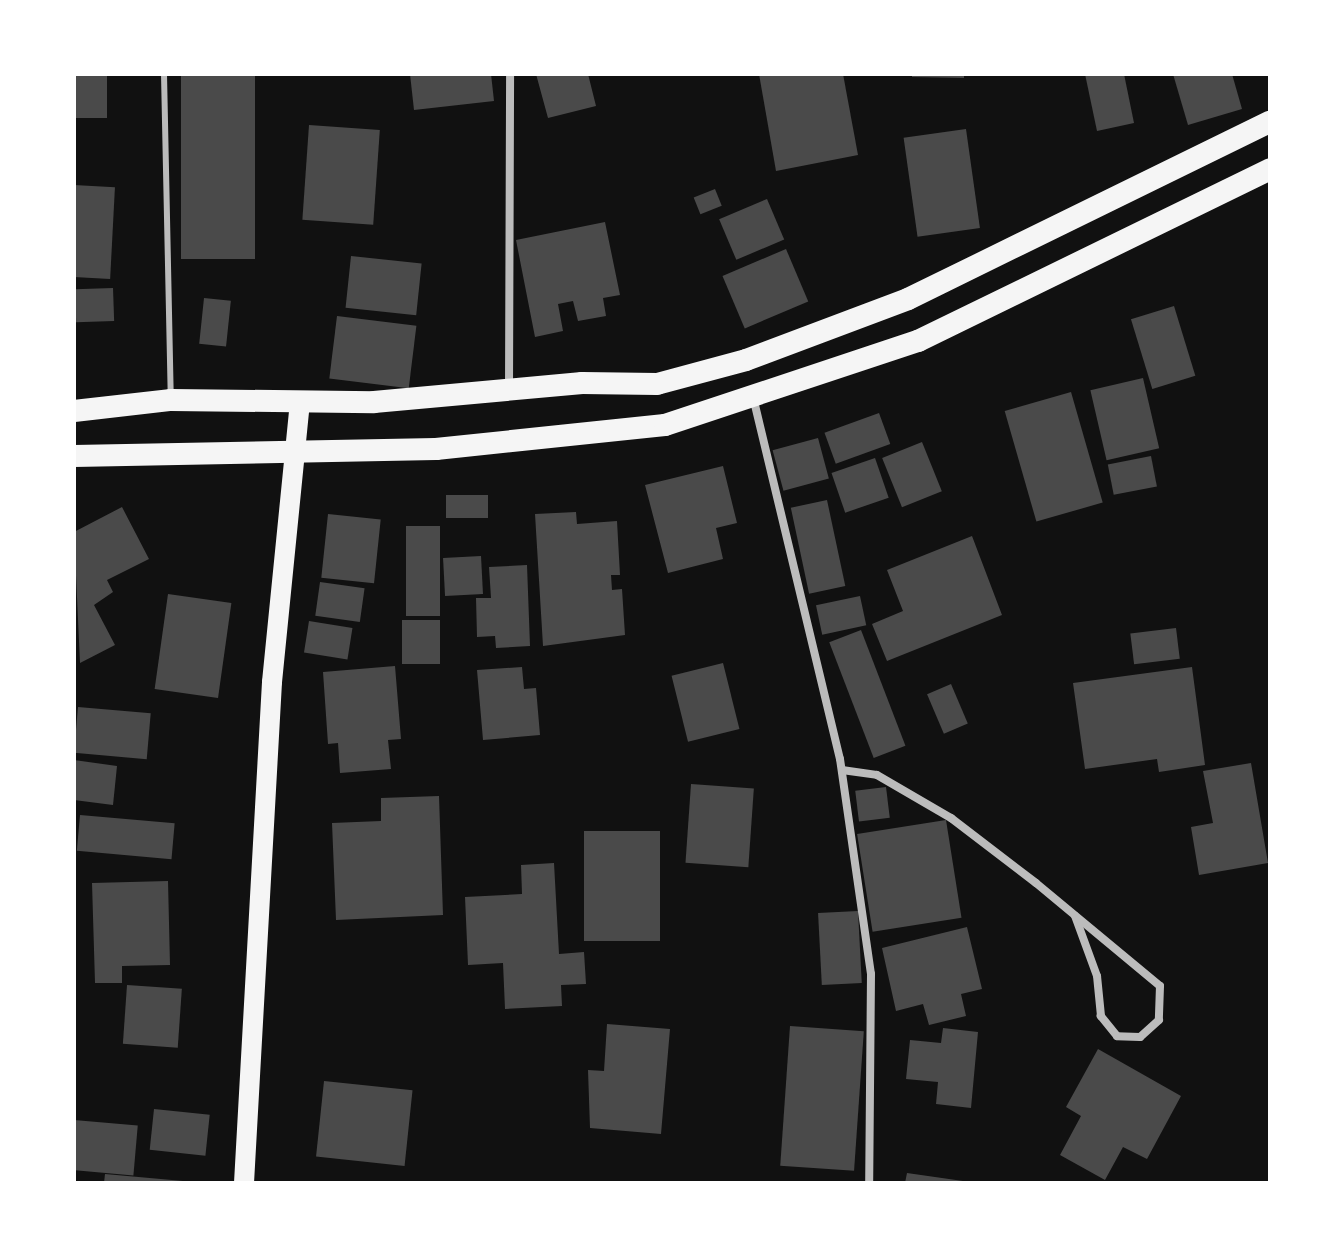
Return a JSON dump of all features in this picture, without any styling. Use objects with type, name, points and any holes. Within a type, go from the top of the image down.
[{"type":"highway","points":[[74,411],[171,400],[300,403],[657,384],[746,360],[908,299],[1270,122]]},
{"type":"highway","points":[[74,456],[436,449],[665,425],[754,401],[918,341],[1270,169]]},
{"type":"main road","points":[[244,1183],[272,682],[300,403]]},
{"type":"street","points":[[509,392],[510,74]]},
{"type":"street","points":[[754,401],[842,770],[871,974],[869,1183]]},
{"type":"street","points":[[842,770],[877,775],[951,818],[1075,916],[1160,986],[1159,1020],[1140,1037],[1117,1036],[1101,1016],[1097,976],[1075,916]]},
{"type":"lane","points":[[164,74],[171,400]]},
{"type":"building","points":[[74,74],[107,74],[107,118],[74,118]]},
{"type":"building","points":[[181,74],[255,74],[255,259],[181,259]]},
{"type":"building","points":[[410,74],[491,74],[494,101],[414,110]]},
{"type":"building","points":[[536,74],[588,74],[596,106],[548,118]]},
{"type":"building","points":[[759,74],[843,74],[858,155],[776,171]]},
{"type":"building","points":[[912,74],[964,74],[964,78],[912,77]]},
{"type":"building","points":[[1085,74],[1124,74],[1134,123],[1097,131]]},
{"type":"building","points":[[1173,74],[1232,74],[1242,109],[1188,125]]},
{"type":"building","points":[[309,125],[380,130],[373,225],[302,220]]},
{"type":"building","points":[[966,129],[980,228],[918,237],[904,138]]},
{"type":"building","points":[[74,185],[115,187],[110,279],[74,277]]},
{"type":"building","points":[[715,189],[722,206],[700,214],[694,198]]},
{"type":"building","points":[[767,199],[784,240],[736,260],[719,219]]},
{"type":"building","points":[[605,222],[620,295],[603,298],[606,316],[578,321],[573,301],[558,304],[563,331],[535,337],[516,240]]},
{"type":"building","points":[[786,249],[808,301],[745,328],[722,276]]},
{"type":"building","points":[[351,256],[422,263],[416,315],[346,308]]},
{"type":"building","points":[[113,288],[114,321],[76,322],[75,289]]},
{"type":"building","points":[[204,298],[231,301],[226,347],[199,344]]},
{"type":"building","points":[[1174,306],[1195,376],[1152,389],[1131,319]]},
{"type":"building","points":[[337,316],[416,326],[409,388],[329,379]]},
{"type":"building","points":[[1143,378],[1159,448],[1107,460],[1090,390]]},
{"type":"building","points":[[1071,392],[1103,503],[1036,522],[1005,411]]},
{"type":"building","points":[[879,413],[890,444],[836,464],[824,433]]},
{"type":"building","points":[[818,438],[829,479],[783,491],[773,450]]},
{"type":"building","points":[[922,442],[942,491],[902,507],[882,458]]},
{"type":"building","points":[[1151,456],[1157,486],[1114,495],[1108,464]]},
{"type":"building","points":[[875,458],[889,498],[845,513],[832,473]]},
{"type":"building","points":[[723,466],[737,523],[716,528],[723,559],[668,573],[645,485]]},
{"type":"building","points":[[446,495],[488,495],[488,518],[446,518]]},
{"type":"building","points":[[827,500],[845,586],[809,594],[791,508]]},
{"type":"building","points":[[122,507],[149,559],[107,580],[113,592],[94,605],[115,645],[80,663],[74,532]]},
{"type":"building","points":[[576,512],[577,524],[617,521],[620,575],[611,575],[612,590],[622,589],[625,635],[543,646],[535,514]]},
{"type":"building","points":[[328,514],[381,520],[374,583],[321,578]]},
{"type":"building","points":[[406,526],[440,526],[440,616],[406,616]]},
{"type":"building","points":[[972,536],[1002,615],[887,661],[872,624],[903,611],[887,570]]},
{"type":"building","points":[[481,556],[483,594],[445,596],[443,558]]},
{"type":"building","points":[[527,565],[530,646],[496,648],[495,636],[477,637],[476,598],[491,598],[489,567]]},
{"type":"building","points":[[320,582],[365,588],[360,622],[315,616]]},
{"type":"building","points":[[168,594],[231,603],[218,698],[155,689]]},
{"type":"building","points":[[860,596],[866,625],[822,635],[816,605]]},
{"type":"building","points":[[402,620],[440,620],[440,664],[402,664]]},
{"type":"building","points":[[309,621],[352,628],[347,659],[304,653]]},
{"type":"building","points":[[1176,628],[1180,659],[1134,664],[1130,634]]},
{"type":"building","points":[[861,630],[905,746],[874,758],[829,642]]},
{"type":"building","points":[[723,663],[739,729],[688,742],[672,676]]},
{"type":"building","points":[[395,666],[401,739],[388,740],[391,769],[340,773],[338,743],[328,744],[323,672]]},
{"type":"building","points":[[522,667],[524,689],[536,688],[540,735],[483,740],[477,670]]},
{"type":"building","points":[[1192,667],[1205,765],[1159,772],[1157,759],[1085,769],[1073,683]]},
{"type":"building","points":[[951,684],[968,724],[944,734],[927,694]]},
{"type":"building","points":[[78,707],[151,713],[147,759],[74,753]]},
{"type":"building","points":[[74,760],[117,766],[113,805],[74,800]]},
{"type":"building","points":[[1251,763],[1268,863],[1199,875],[1191,827],[1213,823],[1203,771]]},
{"type":"building","points":[[691,784],[754,788],[748,867],[685,863]]},
{"type":"building","points":[[886,787],[890,818],[859,822],[855,791]]},
{"type":"building","points":[[439,796],[443,915],[336,920],[332,823],[381,821],[381,798]]},
{"type":"building","points":[[80,815],[175,823],[172,859],[77,851]]},
{"type":"building","points":[[946,820],[961,918],[873,932],[857,834]]},
{"type":"building","points":[[584,831],[660,831],[660,941],[584,941]]},
{"type":"building","points":[[554,863],[559,954],[584,952],[586,984],[561,985],[562,1006],[505,1009],[503,963],[468,965],[465,897],[522,894],[521,865]]},
{"type":"building","points":[[168,881],[170,965],[122,966],[122,983],[95,983],[92,883]]},
{"type":"building","points":[[858,911],[862,983],[822,985],[818,913]]},
{"type":"building","points":[[967,927],[982,989],[961,994],[966,1016],[929,1025],[923,1004],[896,1011],[882,948]]},
{"type":"building","points":[[127,985],[182,989],[178,1048],[123,1044]]},
{"type":"building","points":[[607,1024],[670,1029],[661,1134],[590,1128],[588,1070],[604,1071]]},
{"type":"building","points":[[790,1026],[864,1031],[854,1171],[780,1166]]},
{"type":"building","points":[[943,1028],[978,1032],[971,1108],[936,1104],[938,1082],[906,1079],[910,1040],[941,1043]]},
{"type":"building","points":[[1098,1049],[1181,1096],[1147,1159],[1123,1147],[1105,1180],[1060,1155],[1081,1116],[1066,1107]]},
{"type":"building","points":[[324,1081],[413,1090],[405,1166],[316,1157]]},
{"type":"building","points":[[154,1109],[210,1115],[205,1156],[150,1150]]},
{"type":"building","points":[[74,1120],[138,1126],[133,1175],[74,1170]]},
{"type":"building","points":[[907,1173],[963,1181],[905,1183]]},
{"type":"building","points":[[105,1174],[183,1181],[183,1183],[104,1183]]}]
